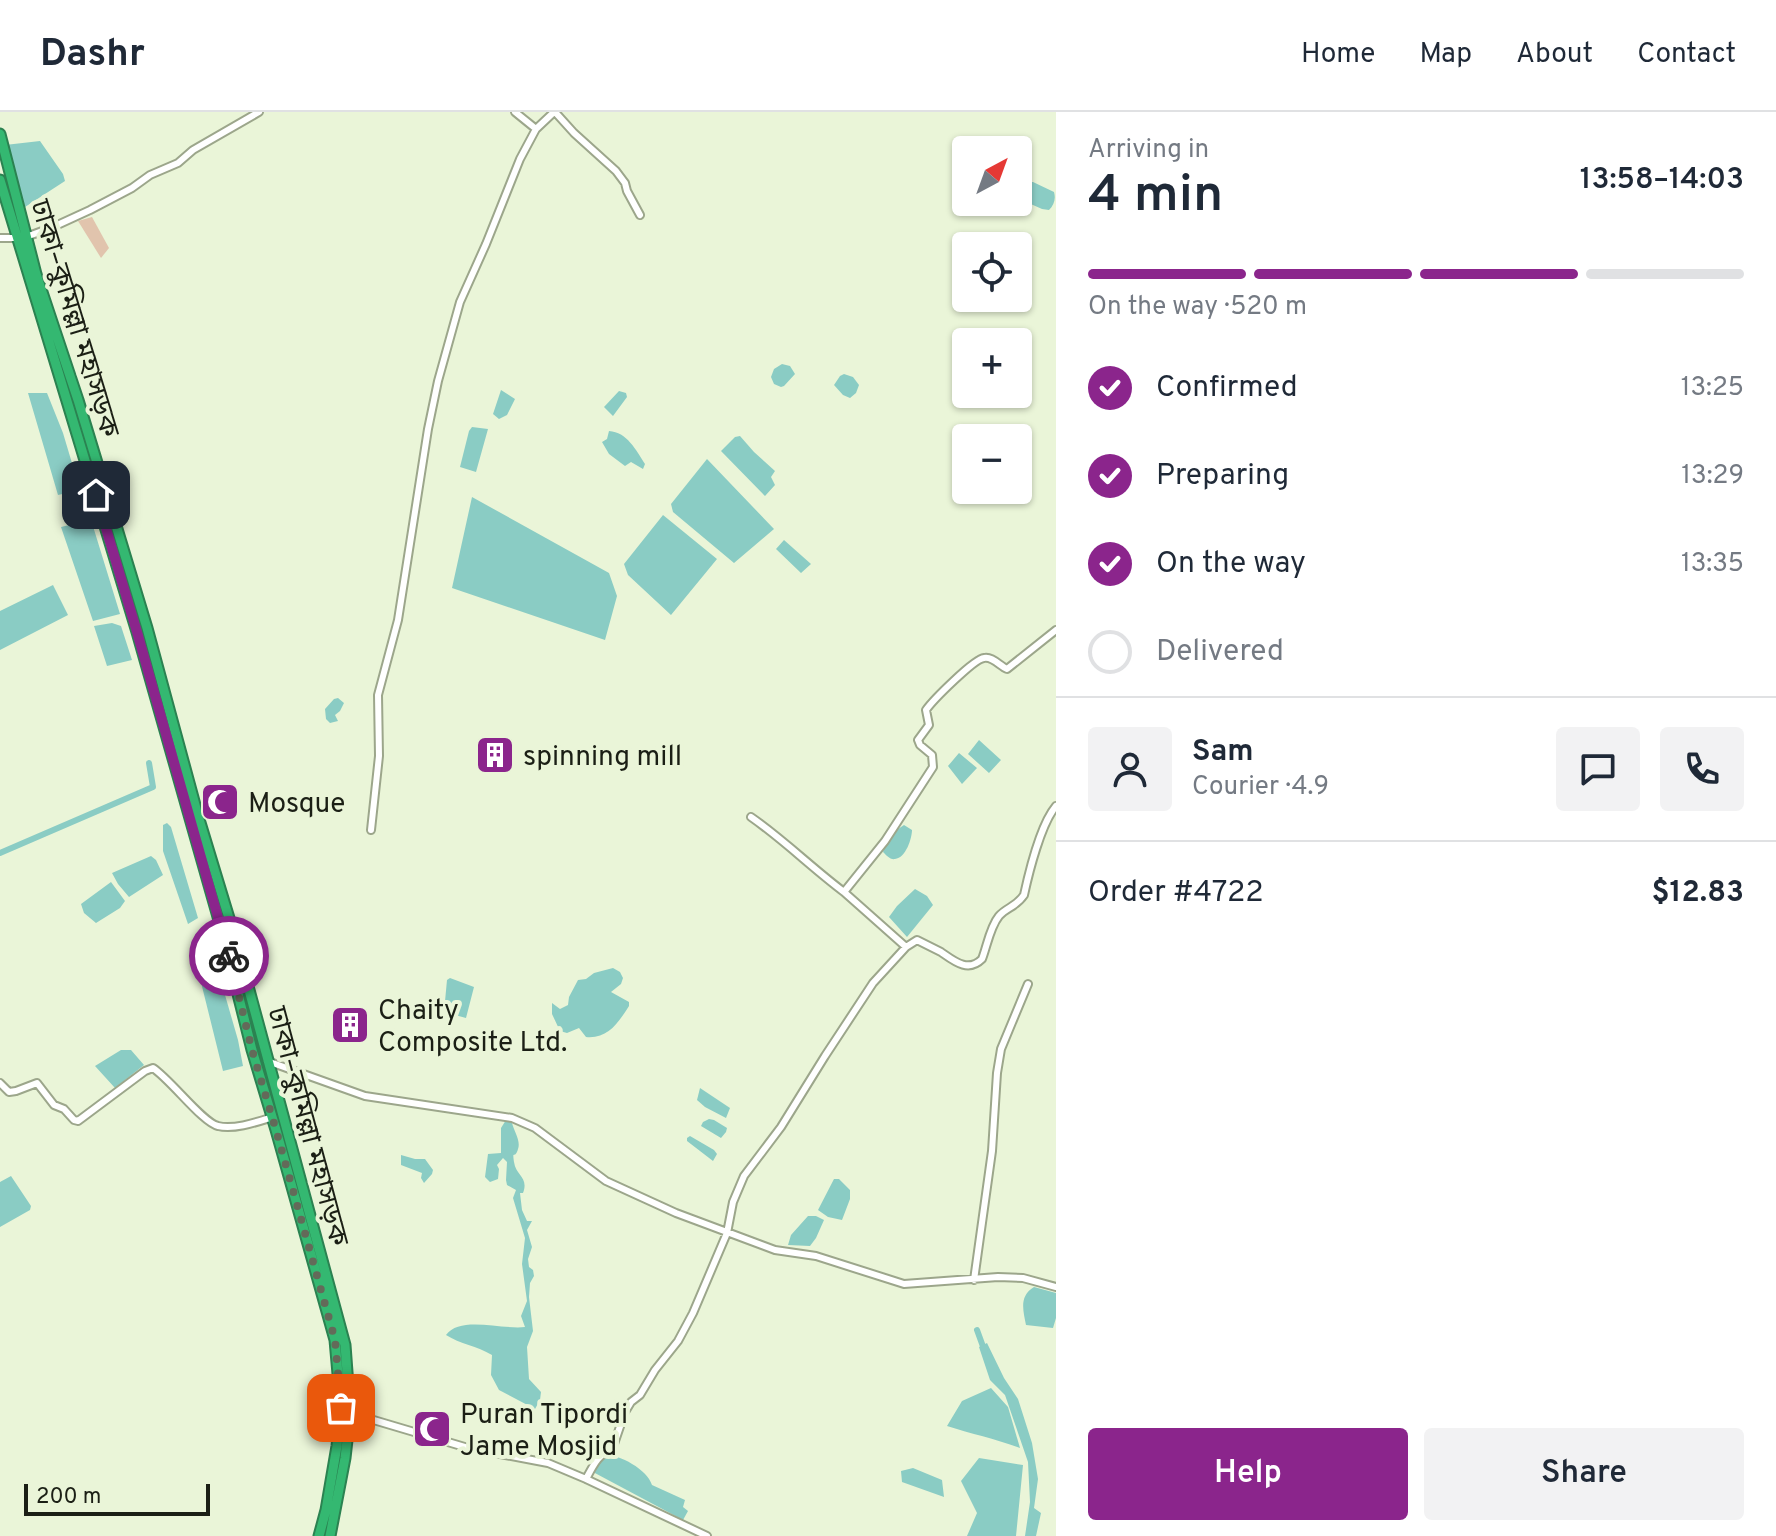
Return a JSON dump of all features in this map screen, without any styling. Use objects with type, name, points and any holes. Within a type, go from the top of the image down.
[{"type":"highway","name":"ঢাকা–কুমিল্লা মহাসড়ক","points":[[0,134],[21,238],[137,632],[335,1340],[347,1409],[319,1536]]},
{"type":"highway","name":"ঢাকা–কুমিল্লা মহাসড়ক","points":[[0,180],[147,628],[345,1345],[345,1458],[330,1536]]},
{"type":"street","points":[[515,112],[536,129]]},
{"type":"street","points":[[371,830],[379,756],[378,695],[403,592],[438,381],[460,302],[520,159],[536,129],[555,112],[616,171],[640,215]]},
{"type":"street","points":[[0,238],[21,238],[90,210],[150,175],[178,163],[193,150],[255,113]]},
{"type":"street","points":[[844,892],[885,841],[933,767],[932,755],[918,740],[929,725],[926,710],[932,702],[980,659],[990,658],[1007,669],[1056,630]]},
{"type":"street","points":[[586,1479],[595,1461],[613,1447],[625,1412],[678,1341],[693,1313],[727,1233],[733,1202],[744,1176],[781,1127],[873,983],[906,947],[917,940],[958,964],[972,966],[978,963],[996,920],[1019,903],[1024,895],[1044,830],[1056,806]]},
{"type":"street","points":[[751,817],[777,835],[906,947]]},
{"type":"street","points":[[974,1280],[992,1151],[1001,1049],[1028,984]]},
{"type":"street","points":[[267,1061],[365,1096],[512,1118],[535,1128],[606,1181],[676,1213],[775,1250],[816,1256],[904,1284],[998,1277],[1023,1278],[1056,1287]]},
{"type":"street","points":[[0,1083],[9,1092],[33,1083],[39,1084],[54,1105],[78,1121],[153,1068],[211,1124],[221,1127],[250,1124],[273,1117]]},
{"type":"street","points":[[347,1409],[468,1448],[548,1463],[707,1536]]},
{"type":"shaded area","points":[[92,217],[109,248],[101,258],[78,221]]},
{"type":"water","points":[[40,141],[65,181],[25,207],[5,145]]},
{"type":"water","points":[[1032,182],[1054,192],[1052,206],[1049,210],[1032,205]]},
{"type":"water","points":[[782,364],[790,366],[795,374],[781,387],[774,384],[771,377],[774,369]]},
{"type":"water","points":[[844,374],[853,377],[859,385],[850,398],[834,385]]},
{"type":"water","points":[[501,390],[515,399],[507,415],[499,419],[493,414]]},
{"type":"water","points":[[619,391],[626,393],[627,397],[613,416],[604,407]]},
{"type":"water","points":[[28,393],[47,393],[80,490],[58,495]]},
{"type":"water","points":[[472,427],[488,429],[476,472],[460,467]]},
{"type":"water","points":[[609,431],[621,435],[630,443],[645,464],[643,469],[631,462],[625,466],[609,454],[602,442],[607,439]]},
{"type":"water","points":[[740,436],[775,471],[771,477],[775,485],[765,496],[721,451]]},
{"type":"water","points":[[707,459],[774,529],[734,563],[673,512],[671,504]]},
{"type":"water","points":[[472,497],[609,573],[617,596],[605,640],[452,588]]},
{"type":"water","points":[[663,515],[717,559],[671,615],[628,575],[624,564]]},
{"type":"water","points":[[86,521],[92,523],[120,614],[93,621],[61,527]]},
{"type":"water","points":[[784,540],[811,564],[801,573],[776,549]]},
{"type":"water","points":[[53,585],[68,615],[0,650],[0,611]]},
{"type":"water","points":[[112,623],[121,626],[132,660],[107,666],[94,626]]},
{"type":"water","points":[[338,698],[344,703],[335,715],[338,721],[330,723],[326,719],[325,709]]},
{"type":"water","points":[[979,740],[1001,760],[989,773],[968,754]]},
{"type":"water","points":[[959,753],[977,768],[962,784],[948,766]]},
{"type":"water","points":[[167,823],[171,827],[198,918],[188,924],[163,851],[163,825]]},
{"type":"water","points":[[904,825],[912,830],[910,842],[899,858],[891,859],[883,852],[884,848],[890,837]]},
{"type":"water","points":[[151,856],[163,875],[129,897],[112,873]]},
{"type":"water","points":[[111,882],[125,901],[120,908],[96,923],[84,913],[81,904]]},
{"type":"water","points":[[915,889],[927,896],[933,905],[907,937],[889,917]]},
{"type":"water","points":[[208,936],[243,1066],[223,1071],[191,942]]},
{"type":"water","points":[[613,968],[623,978],[611,992],[629,1002],[616,1024],[606,1033],[594,1037],[586,1037],[579,1028],[567,1033],[560,1031],[552,1014],[552,1003],[560,1009],[568,1005],[578,980]]},
{"type":"water","points":[[450,978],[474,987],[466,1018],[444,1012],[447,980]]},
{"type":"water","points":[[121,1050],[131,1050],[144,1065],[115,1088],[95,1066]]},
{"type":"water","points":[[700,1088],[730,1108],[726,1118],[697,1100]]},
{"type":"water","points":[[709,1119],[727,1128],[721,1138],[701,1126]]},
{"type":"water","points":[[506,1120],[512,1123],[519,1143],[513,1156],[524,1183],[523,1193],[520,1193],[522,1210],[527,1221],[532,1221],[527,1230],[532,1247],[529,1267],[534,1276],[529,1297],[533,1331],[527,1347],[529,1379],[541,1392],[535,1409],[499,1390],[491,1375],[492,1355],[446,1335],[452,1329],[471,1324],[525,1327],[521,1316],[527,1301],[522,1264],[525,1238],[513,1198],[516,1190],[507,1185],[507,1162],[503,1158],[497,1165],[498,1179],[490,1182],[485,1177],[488,1154],[501,1153],[501,1128]]},
{"type":"water","points":[[690,1136],[714,1150],[717,1154],[713,1161],[687,1141]]},
{"type":"water","points":[[401,1155],[425,1159],[433,1170],[432,1174],[424,1183],[422,1173],[401,1165]]},
{"type":"water","points":[[11,1176],[31,1206],[30,1210],[0,1227],[0,1182]]},
{"type":"water","points":[[834,1179],[839,1179],[850,1190],[842,1220],[828,1217],[818,1210]]},
{"type":"water","points":[[808,1216],[824,1220],[816,1238],[810,1246],[788,1245],[791,1235]]},
{"type":"water","points":[[1034,1287],[1056,1293],[1053,1328],[1026,1325],[1024,1299]]},
{"type":"water","points":[[987,1343],[1018,1399],[1032,1443],[1038,1479],[1034,1508],[1041,1513],[1036,1536],[1025,1536],[1030,1502],[1028,1462],[1005,1395],[990,1380],[979,1347]]},
{"type":"water","points":[[991,1388],[1008,1407],[1020,1448],[947,1426],[962,1401]]},
{"type":"water","points":[[604,1454],[632,1464],[645,1474],[652,1485],[685,1500],[683,1507],[688,1511],[683,1520],[593,1472]]},
{"type":"water","points":[[979,1458],[1023,1465],[1016,1536],[967,1536],[977,1513],[961,1481]]},
{"type":"water","points":[[913,1468],[942,1480],[944,1497],[902,1482],[901,1471]]},
{"type":"waterway","points":[[0,853],[153,787],[149,763]]},
{"type":"waterway","points":[[977,1330],[985,1352]]},
{"type":"way so far","points":[[229,956],[252,1050],[335,1340],[341,1408]]},
{"type":"place","name":"spinning mill","points":[[495,755]]},
{"type":"place","name":"Mosque","points":[[220,802]]},
{"type":"place","name":"Chaity Composite Ltd.","points":[[350,1025]]},
{"type":"place","name":"Puran Tipordi Jame Mosjid","points":[[432,1429]]},
{"type":"route","points":[[96,495],[229,956]]}]
